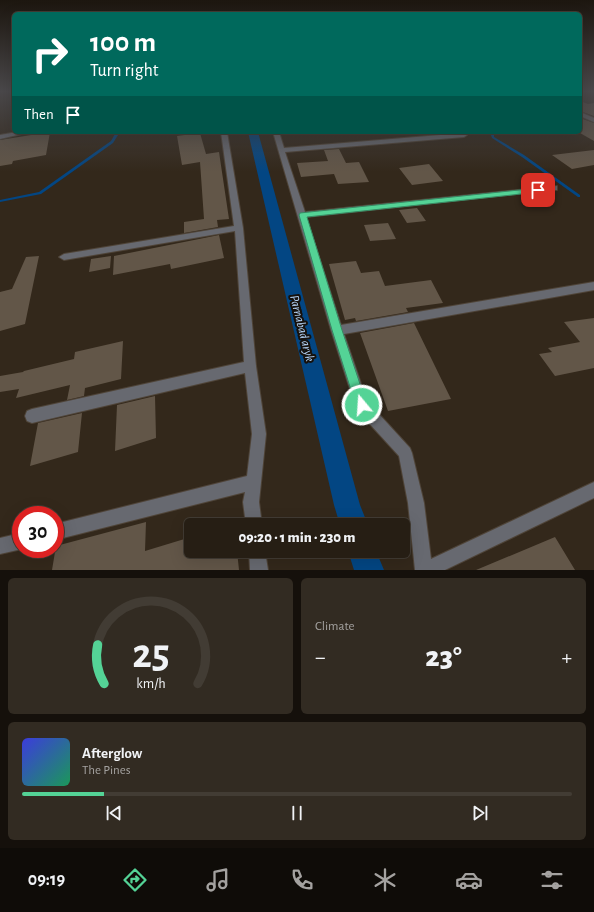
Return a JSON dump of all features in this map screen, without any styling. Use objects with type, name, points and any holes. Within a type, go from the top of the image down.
[{"type":"street","points":[[0,137],[16,134]]},
{"type":"street","points":[[224,134],[240,228],[250,366],[259,434],[251,502],[253,518]]},
{"type":"street","points":[[277,134],[337,330],[362,405],[405,453],[416,503],[425,570],[594,490]]},
{"type":"street","points":[[282,150],[464,135]]},
{"type":"street","points":[[302,215],[554,188]]},
{"type":"street","points":[[64,257],[240,228]]},
{"type":"street","points":[[337,330],[594,286]]},
{"type":"street","points":[[32,416],[250,366]]},
{"type":"street","points":[[64,530],[254,482]]},
{"type":"street","points":[[0,546],[12,543]]},
{"type":"street","points":[[258,558],[259,570]]},
{"type":"building","points":[[582,119],[594,123],[594,141],[582,134]]},
{"type":"building","points":[[38,134],[50,134],[46,155],[13,161],[12,164],[0,166],[0,140]]},
{"type":"building","points":[[200,134],[206,154],[219,152],[229,219],[217,220],[218,227],[184,233],[184,222],[204,219],[200,162],[182,165],[177,136]]},
{"type":"building","points":[[339,149],[346,163],[359,162],[369,182],[338,184],[334,174],[301,177],[297,163],[328,161],[324,150]]},
{"type":"building","points":[[594,150],[594,165],[572,169],[552,155]]},
{"type":"building","points":[[429,164],[443,181],[412,185],[399,168]]},
{"type":"building","points":[[417,208],[426,221],[407,223],[399,210]]},
{"type":"building","points":[[388,223],[396,239],[370,241],[364,225]]},
{"type":"building","points":[[219,235],[224,258],[171,269],[170,264],[113,275],[114,256]]},
{"type":"building","points":[[39,256],[25,324],[0,331],[0,292],[12,289],[26,257]]},
{"type":"building","points":[[111,256],[110,268],[89,272],[91,259]]},
{"type":"building","points":[[356,261],[361,273],[379,271],[385,286],[431,280],[443,303],[406,308],[408,312],[356,321],[355,318],[345,320],[329,264]]},
{"type":"building","points":[[594,318],[594,368],[555,376],[539,354],[552,352],[548,348],[580,342],[564,322]]},
{"type":"building","points":[[414,323],[451,399],[388,411],[360,333]]},
{"type":"building","points":[[123,341],[121,379],[85,388],[84,396],[67,400],[70,385],[16,398],[19,389],[0,392],[0,376],[23,372],[74,359],[75,352]]},
{"type":"building","points":[[155,396],[156,438],[115,451],[117,405]]},
{"type":"building","points":[[82,413],[78,452],[30,466],[38,423]]},
{"type":"building","points":[[146,522],[145,551],[184,539],[184,558],[238,558],[239,570],[52,570],[54,558],[64,558],[64,544]]},
{"type":"building","points":[[555,537],[575,570],[476,570]]},
{"type":"waterway","points":[[0,201],[40,193],[112,142],[117,134]]},
{"type":"waterway","name":"Parnabad aryk","points":[[254,134],[352,518]]},
{"type":"waterway","points":[[492,134],[493,137],[523,156],[579,196]]},
{"type":"waterway","name":"Parnabad aryk","points":[[365,558],[369,570]]},
{"type":"route","points":[[362,405],[337,330],[302,215],[538,190]]}]
